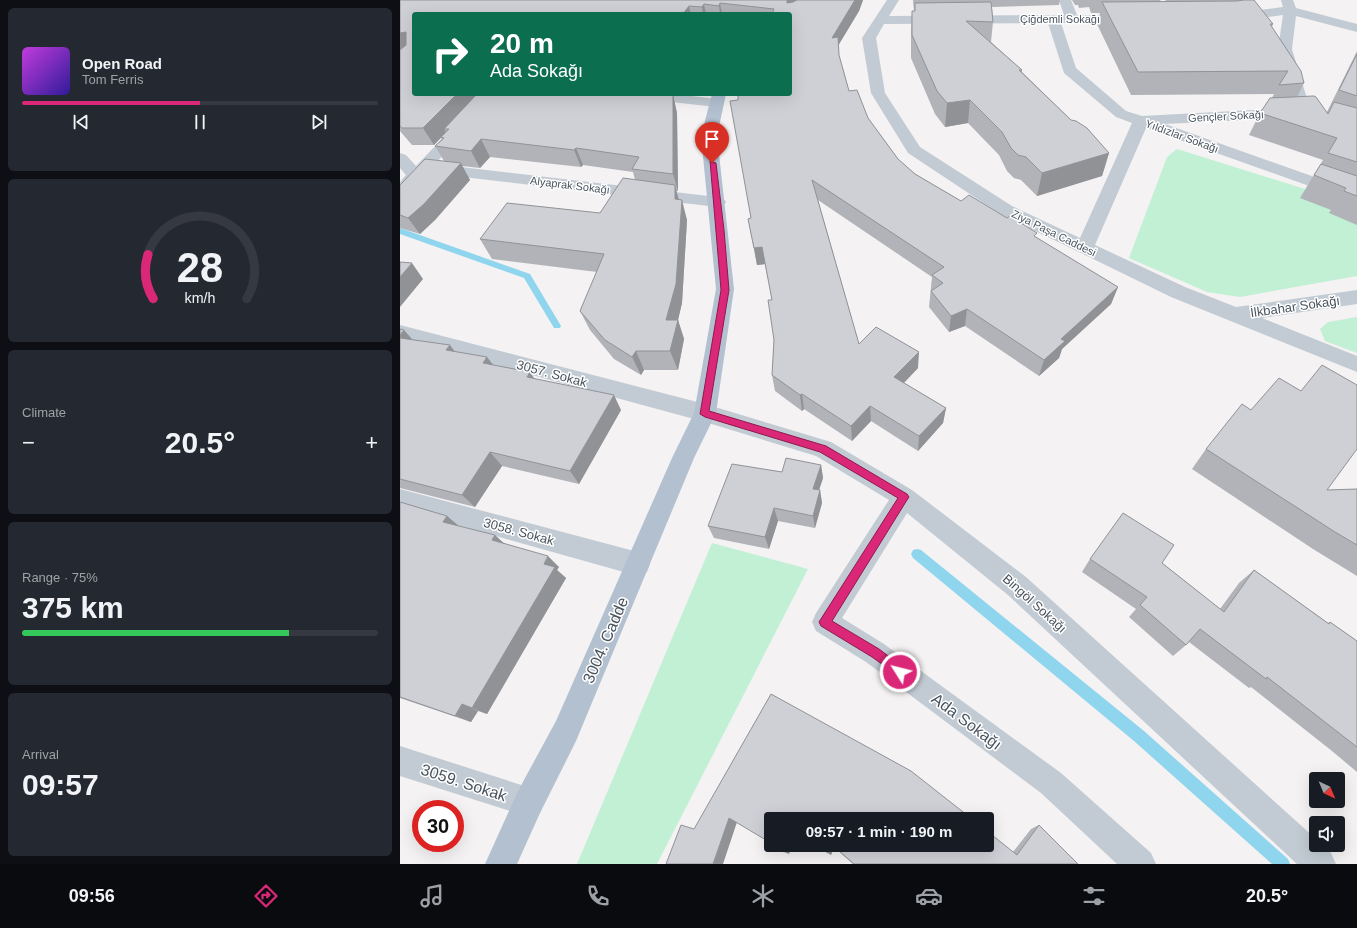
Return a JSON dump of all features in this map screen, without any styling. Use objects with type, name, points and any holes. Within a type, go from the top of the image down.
[{"type":"main road","name":"3004. Cadde","points":[[501,864],[529,802],[566,731],[682,458],[705,414],[725,290],[718,202],[709,136],[718,99]]},
{"type":"street","name":"Ziya Paşa Caddesi","points":[[893,0],[869,38],[878,93],[914,150],[1006,210],[1178,292],[1357,364]]},
{"type":"street","points":[[1065,0],[1072,19]]},
{"type":"street","points":[[1220,18],[1288,5],[1357,28]]},
{"type":"street","name":"Gençler Sokağı","points":[[1141,121],[1310,114],[1285,50],[1288,5]]},
{"type":"street","name":"Yıldızlar Sokağı","points":[[1053,19],[1069,70],[1121,114],[1357,198]]},
{"type":"street","name":"Çiğdemli Sokağı","points":[[880,20],[1143,19]]},
{"type":"street","points":[[400,192],[491,96]]},
{"type":"street","points":[[668,96],[718,99]]},
{"type":"street","points":[[1085,248],[1141,121]]},
{"type":"street","points":[[400,158],[420,172]]},
{"type":"street","name":"Alyaprak Sokağı","points":[[420,172],[718,202]]},
{"type":"street","name":"İlkbahar Sokağı","points":[[1233,315],[1357,297]]},
{"type":"street","name":"3057. Sokak","points":[[400,332],[705,414]]},
{"type":"street","name":"Bingöl Sokağı","points":[[705,414],[823,449],[904,497],[1017,586],[1320,864]]},
{"type":"street","name":"Ada Sokağı","points":[[904,497],[825,622],[876,653],[1051,783],[1140,864]]},
{"type":"street","name":"3058. Sokak","points":[[400,499],[638,564]]},
{"type":"street","name":"3059. Sokak","points":[[400,761],[529,802]]},
{"type":"green space","points":[[1177,149],[1321,194],[1357,207],[1357,276],[1240,297],[1207,292],[1129,258],[1167,157]]},
{"type":"green space","points":[[1357,317],[1357,353],[1325,341],[1320,329],[1328,322]]},
{"type":"green space","points":[[712,543],[808,569],[657,864],[577,864]]},
{"type":"building","points":[[400,0],[787,0],[787,3],[797,0],[855,0],[832,38],[838,37],[839,55],[849,91],[857,90],[868,118],[898,159],[915,174],[961,201],[969,195],[1007,218],[1010,216],[1037,233],[1034,236],[1118,287],[1061,339],[1065,341],[1044,360],[967,309],[951,316],[931,291],[943,283],[932,275],[944,267],[812,180],[859,344],[876,327],[919,352],[894,377],[946,408],[919,436],[870,406],[851,426],[802,394],[800,395],[772,375],[774,340],[768,300],[772,300],[762,247],[754,248],[748,219],[751,218],[730,101],[738,100],[738,96],[792,96],[792,12],[773,12],[774,9],[720,3],[719,6],[704,4],[702,7],[689,6],[684,12],[412,12],[412,96],[455,96],[423,128],[402,128],[400,126],[400,50],[406,45],[406,32],[400,33]]},
{"type":"building","points":[[1254,0],[1273,24],[1270,24],[1301,71],[1304,83],[1279,85],[1288,71],[1138,72],[1102,2],[1237,1]]},
{"type":"building","points":[[991,2],[993,22],[966,21],[1022,70],[1019,70],[1071,120],[1076,121],[1087,128],[1109,153],[1042,173],[1026,157],[1018,155],[1011,148],[1002,132],[970,100],[947,103],[937,91],[912,35],[912,11],[915,11],[915,3]]},
{"type":"building","points":[[1357,54],[1357,96],[1339,90]]},
{"type":"building","points":[[475,96],[673,96],[673,174],[632,169],[639,157],[576,148],[574,150],[481,139],[471,151],[435,146],[444,138],[441,137],[449,129],[444,129]]},
{"type":"building","points":[[1314,96],[1328,114],[1334,102],[1357,108],[1357,162],[1328,153],[1337,138],[1260,113],[1270,98]]},
{"type":"building","points":[[425,159],[461,163],[424,204],[408,218],[400,215],[400,185]]},
{"type":"building","points":[[1321,164],[1357,176],[1357,196],[1344,191],[1346,188],[1314,175]]},
{"type":"building","points":[[623,178],[675,185],[675,199],[682,200],[676,284],[666,320],[678,320],[670,351],[636,351],[632,357],[605,340],[580,311],[604,254],[480,239],[507,203],[600,213]]},
{"type":"building","points":[[400,262],[412,263],[400,277]]},
{"type":"building","points":[[400,329],[404,330],[400,335]]},
{"type":"building","points":[[400,338],[450,345],[446,350],[487,357],[483,363],[530,372],[527,377],[614,395],[570,471],[490,452],[462,495],[400,479]]},
{"type":"building","points":[[1322,365],[1357,385],[1357,449],[1327,490],[1357,489],[1357,545],[1206,449],[1242,404],[1251,410],[1279,378],[1301,391]]},
{"type":"building","points":[[786,458],[821,465],[813,489],[820,490],[813,516],[774,508],[765,537],[708,526],[732,464],[782,472]]},
{"type":"building","points":[[400,502],[447,516],[443,522],[495,535],[492,540],[548,556],[544,564],[555,567],[472,708],[462,704],[455,716],[400,697]]},
{"type":"building","points":[[1123,513],[1174,545],[1162,563],[1224,612],[1254,570],[1329,624],[1330,622],[1357,641],[1357,747],[1267,677],[1266,679],[1200,629],[1186,645],[1140,605],[1147,597],[1090,559]]},
{"type":"building","points":[[771,694],[911,771],[963,812],[764,812],[764,839],[729,818],[713,864],[666,864],[681,825],[694,829]]},
{"type":"building","points":[[1039,825],[1078,864],[854,864],[840,852],[994,852],[994,837],[1017,855]]},
{"type":"waterway","points":[[400,231],[527,276],[557,326]]},
{"type":"waterway","points":[[917,554],[1139,736],[1283,864]]},
{"type":"route","points":[[712,163],[718,202],[725,290],[705,414],[823,449],[904,497],[825,622],[876,653],[900,672]]}]
